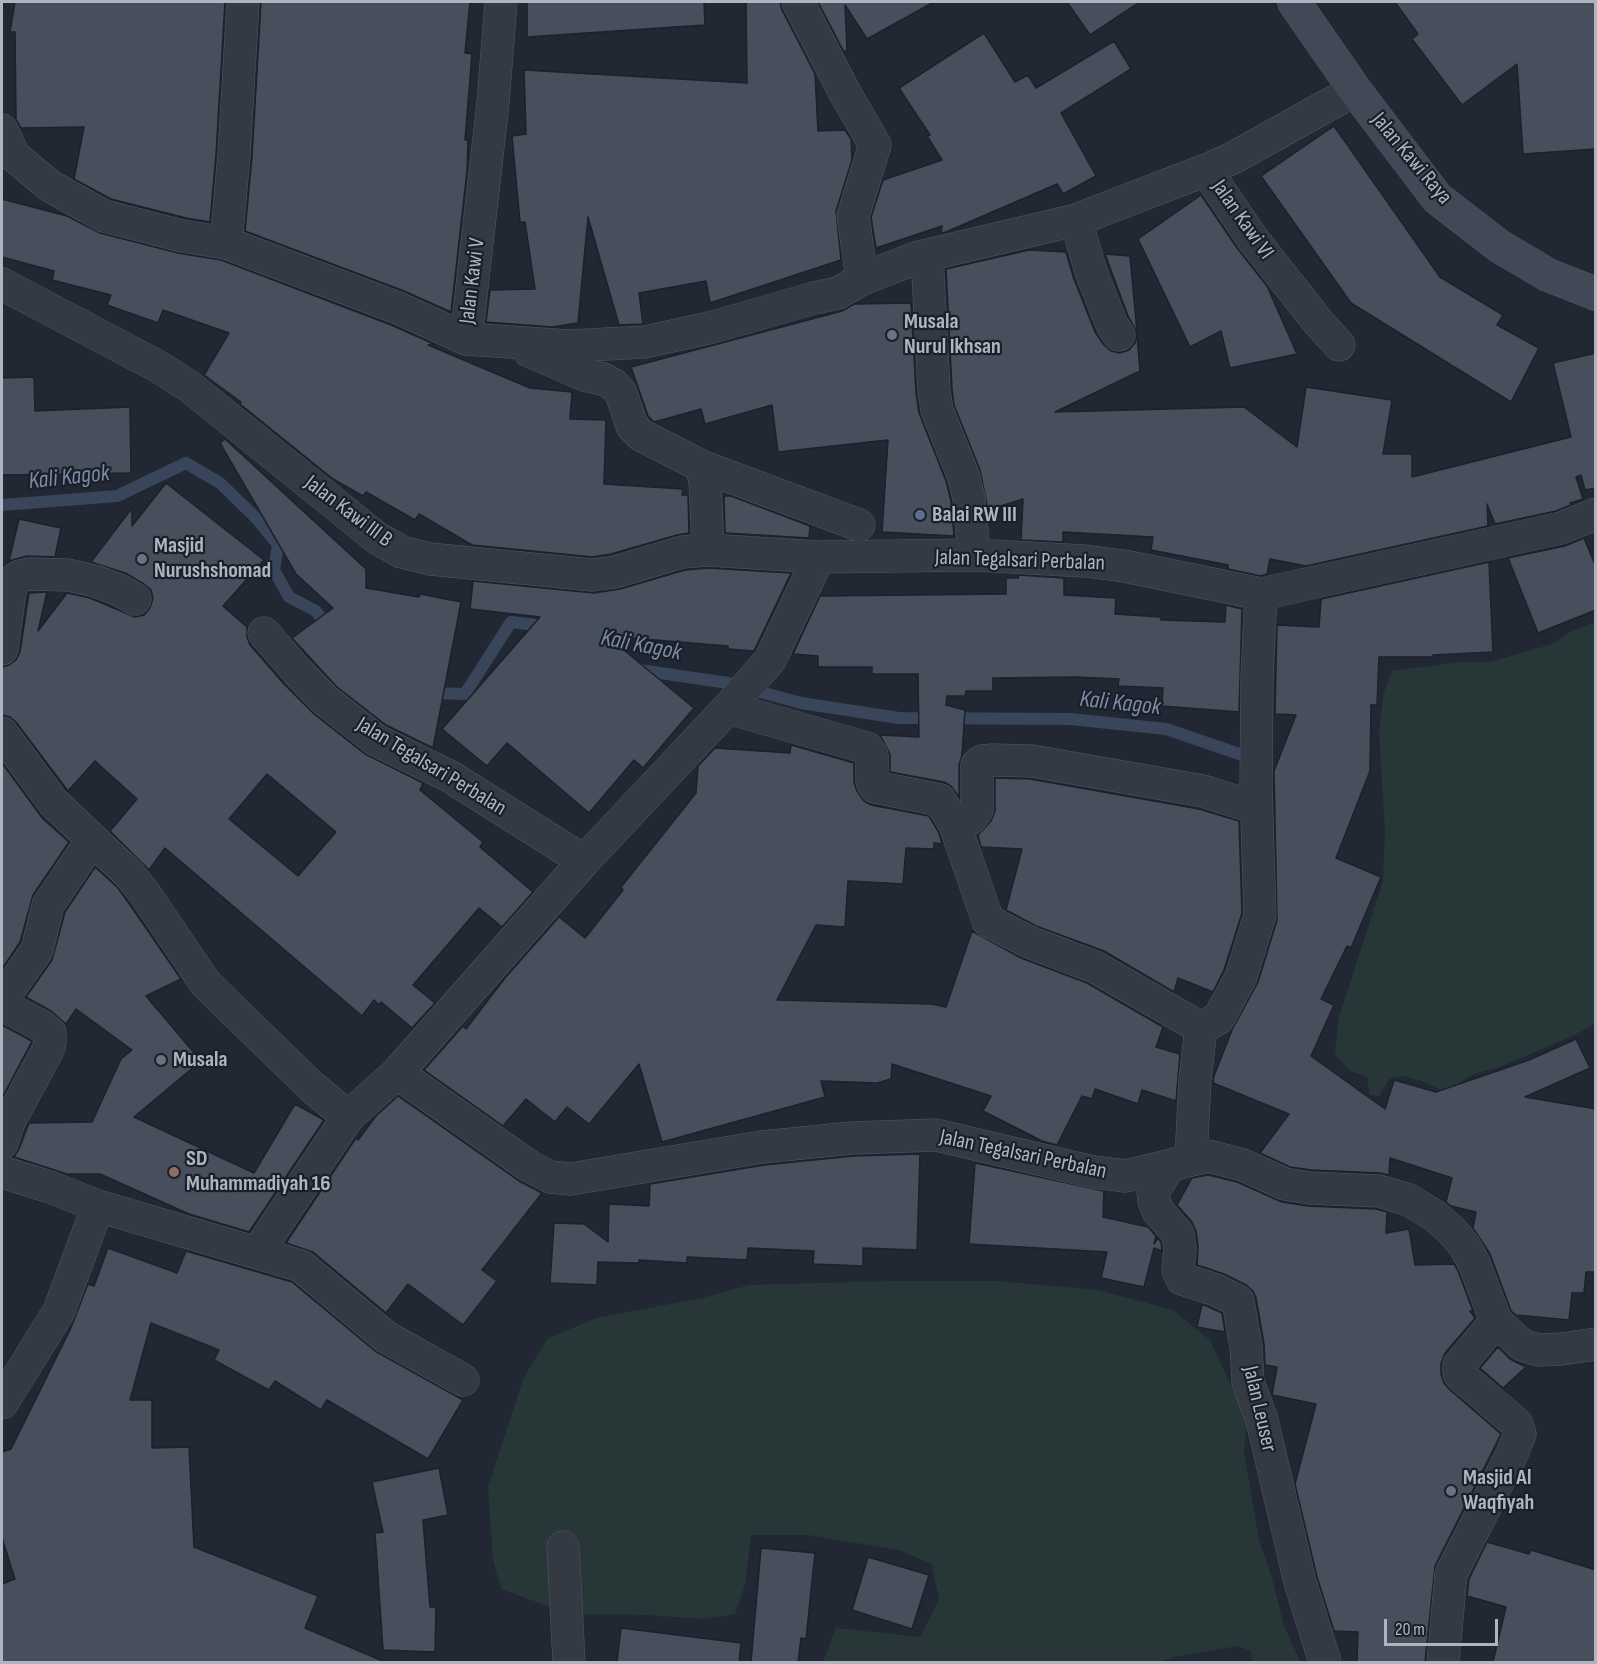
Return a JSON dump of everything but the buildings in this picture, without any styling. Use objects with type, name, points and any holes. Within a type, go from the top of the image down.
[{"type":"main road","name":"Jalan Kawi Raya","points":[[1294,2],[1355,90],[1437,198],[1499,246],[1548,275],[1596,294]]},
{"type":"street","points":[[226,243],[243,2]]},
{"type":"street","name":"Jalan Kawi V","points":[[2,129],[14,156],[50,186],[104,216],[182,236],[226,243],[398,309],[466,339],[494,103],[501,2]]},
{"type":"street","points":[[798,2],[875,145],[853,216],[862,279]]},
{"type":"street","name":"Jalan Kawi VI","points":[[1339,345],[1318,323],[1252,238],[1206,170],[1233,158],[1355,90]]},
{"type":"street","points":[[466,339],[570,346],[645,342],[713,327],[838,293],[862,279],[927,255],[1076,219],[1206,170]]},
{"type":"street","points":[[1076,219],[1091,272],[1112,325],[1119,335]]},
{"type":"street","points":[[927,255],[934,391],[937,410],[963,474],[969,498],[974,555]]},
{"type":"street","name":"Jalan Kawi III B","points":[[2,284],[159,367],[190,387],[377,538],[402,552],[430,559],[592,575],[615,572],[682,552],[708,550],[819,557]]},
{"type":"street","points":[[509,342],[584,375],[603,379],[614,385],[621,393],[632,426],[641,435],[701,466],[859,525]]},
{"type":"street","points":[[701,466],[705,481],[708,550]]},
{"type":"street","name":"Jalan Tegalsari Perbalan","points":[[819,557],[974,555],[1085,561],[1124,566],[1261,594],[1561,528],[1596,513]]},
{"type":"street","points":[[257,1253],[348,1117],[397,1074],[584,861],[734,702],[770,660],[819,557]]},
{"type":"street","points":[[2,650],[10,591],[14,580],[20,576],[68,575],[95,581],[135,598]]},
{"type":"street","points":[[1201,1028],[1219,1018],[1241,977],[1260,915],[1256,798],[1261,594]]},
{"type":"street","name":"Jalan Tegalsari Perbalan","points":[[264,633],[325,700],[376,740],[451,777],[584,861]]},
{"type":"street","points":[[734,702],[805,729],[867,748],[872,755],[872,782],[875,787],[940,800],[955,825],[988,921],[1029,942],[1095,967],[1201,1028]]},
{"type":"street","points":[[2,733],[53,802],[146,894],[206,984],[311,1086],[348,1117]]},
{"type":"street","points":[[955,825],[970,819],[977,810],[977,765],[982,761],[993,760],[1032,761],[1256,798]]},
{"type":"street","points":[[2,1000],[36,950],[48,905],[92,840]]},
{"type":"street","points":[[2,1005],[40,1025],[50,1033],[50,1043],[9,1122],[2,1143]]},
{"type":"street","points":[[1180,1161],[1195,1079],[1201,1028]]},
{"type":"street","name":"Jalan Tegalsari Perbalan","points":[[397,1074],[529,1166],[550,1177],[571,1179],[762,1147],[852,1138],[936,1135],[1093,1172],[1126,1176],[1208,1156],[1223,1158],[1285,1184],[1309,1188],[1379,1191],[1409,1200],[1435,1216],[1452,1231],[1464,1245],[1474,1263],[1496,1321],[1522,1345],[1539,1350],[1596,1344]]},
{"type":"street","name":"Jalan Leuser","points":[[1180,1161],[1153,1192],[1154,1201],[1158,1211],[1178,1234],[1180,1248],[1178,1270],[1182,1279],[1216,1290],[1238,1301],[1246,1347],[1248,1382],[1262,1420],[1300,1582],[1325,1662]]},
{"type":"street","points":[[2,1172],[99,1206],[301,1266],[386,1337],[463,1380]]},
{"type":"street","points":[[2,1403],[59,1311],[99,1206]]},
{"type":"street","points":[[1443,1662],[1451,1574],[1520,1434],[1517,1424],[1459,1373],[1459,1365],[1496,1321]]},
{"type":"street","points":[[563,1546],[569,1662]]},
{"type":"shaded area","points":[[1595,622],[1595,1023],[1575,1035],[1502,1066],[1471,1075],[1457,1085],[1441,1090],[1404,1076],[1389,1079],[1379,1096],[1370,1095],[1367,1077],[1350,1071],[1335,1055],[1339,1017],[1383,881],[1385,832],[1379,730],[1384,692],[1392,671],[1461,662],[1490,662],[1553,644],[1570,632]]},
{"type":"shaded area","points":[[996,1281],[1098,1290],[1173,1310],[1210,1340],[1247,1421],[1244,1451],[1259,1540],[1272,1578],[1285,1629],[1301,1662],[1252,1662],[1251,1651],[1238,1646],[1158,1662],[823,1662],[836,1628],[920,1637],[939,1600],[932,1564],[899,1550],[808,1535],[751,1535],[745,1585],[735,1614],[703,1619],[648,1615],[570,1614],[501,1589],[493,1559],[488,1487],[524,1377],[548,1338],[597,1318],[702,1298],[750,1285]]},
{"type":"waterway","name":"Kali Kagok","points":[[2,505],[117,496],[186,463],[220,483],[256,518],[278,545],[274,570],[289,597],[316,611],[329,629]]},
{"type":"waterway","name":"Kali Kagok","points":[[428,693],[465,694],[511,622],[544,626],[547,630]]},
{"type":"waterway","name":"Kali Kagok","points":[[633,669],[728,683],[801,703],[899,718],[1070,719],[1166,729],[1254,759]]},
{"type":"place","name":"Musala Nurul Ikhsan","points":[[892,335]]},
{"type":"place","name":"Balai RW III","points":[[920,515]]},
{"type":"place","name":"Masjid Nurushshomad","points":[[142,559]]},
{"type":"place","name":"Musala","points":[[161,1060]]},
{"type":"place","name":"SD Muhammadiyah 16","points":[[174,1172]]},
{"type":"place","name":"Masjid Al Waqfiyah","points":[[1451,1491]]}]
